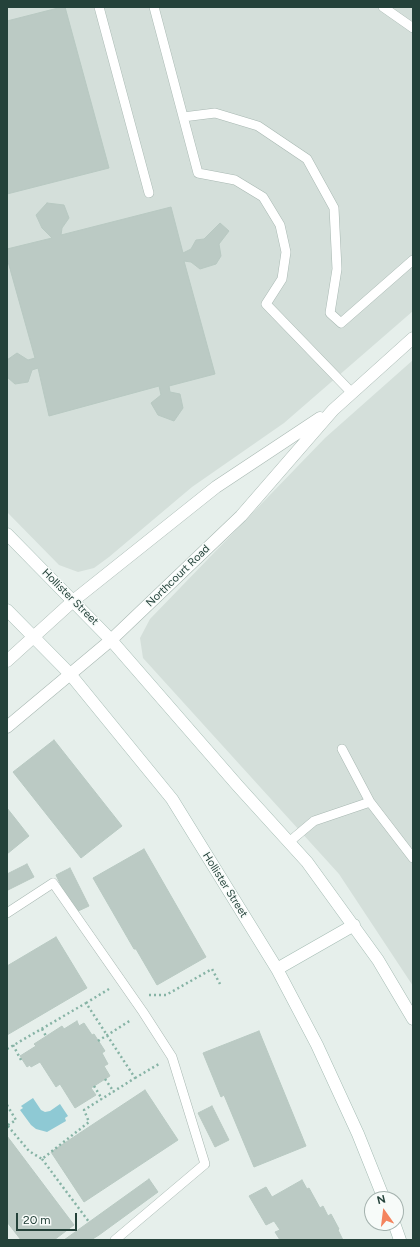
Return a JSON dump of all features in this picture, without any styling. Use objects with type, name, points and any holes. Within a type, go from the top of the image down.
[{"type":"main road","name":"Northcourt Road","points":[[7,727],[111,640],[240,516],[333,410],[413,338]]},
{"type":"main road","name":"Northcourt Road","points":[[7,662],[73,601],[216,486],[333,410]]},
{"type":"main road","name":"Hollister Street","points":[[7,534],[111,640],[307,862],[378,960],[413,1019]]},
{"type":"main road","name":"Hollister Street","points":[[7,610],[70,674],[172,799],[278,969],[317,1044],[355,1127],[381,1191]]},
{"type":"main road","points":[[278,969],[354,925]]},
{"type":"lane","points":[[99,7],[149,193]]},
{"type":"lane","points":[[154,7],[198,173],[235,180],[263,198],[280,225],[286,252],[282,279],[266,304],[352,393]]},
{"type":"lane","points":[[383,7],[413,28]]},
{"type":"lane","points":[[183,117],[215,113],[258,126],[308,159],[334,208],[337,269],[330,314],[340,323],[413,260]]},
{"type":"lane","points":[[342,749],[370,802],[413,856]]},
{"type":"lane","points":[[289,842],[314,822],[370,802]]},
{"type":"lane","points":[[7,913],[53,883],[143,1012],[172,1057],[205,1164],[115,1240]]},
{"type":"path","points":[[132,998],[144,994],[166,995],[212,969],[220,984]]},
{"type":"path","points":[[7,1049],[122,982]]},
{"type":"path","points":[[86,1003],[135,1078]]},
{"type":"path","points":[[98,1041],[143,1012]]},
{"type":"path","points":[[42,1029],[46,1036]]},
{"type":"path","points":[[13,1046],[21,1060],[22,1059]]},
{"type":"path","points":[[42,1159],[89,1122],[84,1110],[172,1057]]},
{"type":"path","points":[[105,1080],[114,1092]]},
{"type":"path","points":[[94,1086],[102,1099]]},
{"type":"path","points":[[7,1105],[16,1120],[7,1125],[29,1151],[42,1159],[89,1222]]},
{"type":"shaded area","points":[[7,7],[413,7],[413,311],[284,423],[192,487],[94,568],[78,572],[59,565],[7,512]]},
{"type":"shaded area","points":[[413,360],[413,986],[339,874],[143,658],[140,638],[150,619],[325,438]]},
{"type":"water","points":[[33,1098],[41,1110],[45,1112],[50,1111],[60,1104],[68,1116],[65,1118],[66,1121],[47,1132],[36,1129],[31,1125],[20,1110],[23,1108],[21,1106]]},
{"type":"building","points":[[65,7],[109,168],[7,194],[7,21]]},
{"type":"building","points":[[47,203],[64,205],[69,218],[62,228],[61,235],[171,207],[183,253],[191,249],[196,240],[204,239],[220,223],[229,231],[219,244],[221,256],[216,264],[200,269],[191,262],[184,261],[215,374],[169,386],[170,392],[180,394],[183,408],[174,421],[158,415],[151,403],[161,395],[159,386],[49,416],[38,368],[32,370],[28,382],[15,384],[7,377],[7,360],[17,353],[28,360],[35,358],[7,258],[7,249],[52,238],[42,228],[36,215]]},
{"type":"building","points":[[54,740],[122,826],[81,858],[13,772]]},
{"type":"building","points":[[7,808],[29,836],[7,854]]},
{"type":"building","points":[[144,849],[206,957],[157,985],[136,949],[134,949],[93,878]]},
{"type":"building","points":[[27,864],[34,877],[8,890],[7,874]]},
{"type":"building","points":[[70,868],[89,906],[74,913],[56,875]]},
{"type":"building","points":[[56,937],[87,988],[7,1035],[7,966]]},
{"type":"building","points":[[77,1021],[79,1026],[84,1023],[92,1035],[94,1034],[105,1051],[102,1053],[108,1064],[104,1066],[110,1076],[91,1088],[96,1095],[75,1108],[60,1084],[56,1087],[40,1062],[31,1067],[30,1065],[27,1067],[20,1056],[36,1046],[34,1044],[62,1026],[64,1029]]},
{"type":"building","points":[[259,1031],[306,1146],[254,1167],[224,1095],[221,1097],[203,1053]]},
{"type":"building","points":[[145,1090],[178,1140],[84,1202],[51,1152]]},
{"type":"building","points":[[212,1106],[229,1140],[215,1147],[198,1113]]},
{"type":"building","points":[[7,1136],[74,1225],[54,1240],[21,1240],[7,1222]]},
{"type":"building","points":[[149,1179],[158,1192],[99,1235],[91,1240],[64,1240]]},
{"type":"building","points":[[302,1180],[307,1189],[309,1188],[320,1208],[323,1206],[328,1216],[331,1214],[343,1240],[280,1240],[275,1232],[280,1230],[274,1221],[266,1225],[249,1196],[266,1187],[272,1197]]}]
